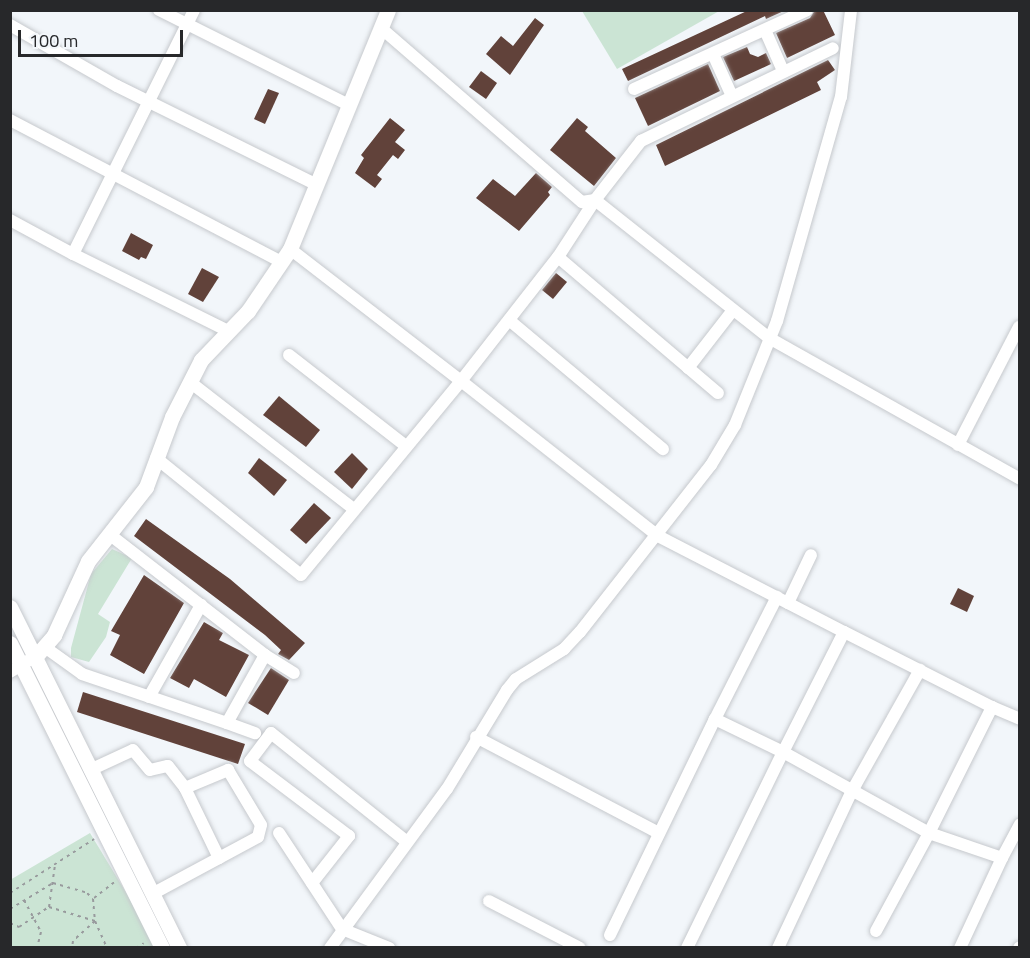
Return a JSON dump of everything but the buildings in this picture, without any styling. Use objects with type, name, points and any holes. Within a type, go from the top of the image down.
[{"type":"street","points":[[159,10],[349,105]]},
{"type":"street","points":[[73,254],[194,10]]},
{"type":"street","points":[[16,669],[41,652],[88,561],[146,487],[156,458],[201,360],[248,311],[286,255],[388,10]]},
{"type":"street","points":[[634,90],[807,10]]},
{"type":"street","points":[[330,948],[447,789],[476,737],[516,679],[564,649],[658,536],[711,465],[735,425],[757,378],[770,338],[841,97],[851,10]]},
{"type":"street","points":[[10,25],[149,102],[317,185]]},
{"type":"street","points":[[381,28],[568,191],[582,202],[595,200],[770,338],[1020,479]]},
{"type":"street","points":[[765,30],[783,71]]},
{"type":"street","points":[[156,458],[301,575],[509,320],[558,257],[595,200],[641,141],[833,48]]},
{"type":"street","points":[[713,54],[732,96]]},
{"type":"street","points":[[10,120],[113,176],[286,255],[461,381],[658,536],[1020,719]]},
{"type":"street","points":[[10,220],[228,332]]},
{"type":"street","points":[[558,257],[718,393]]},
{"type":"street","points":[[688,368],[734,309]]},
{"type":"street","points":[[509,320],[663,449]]},
{"type":"street","points":[[958,445],[1019,327]]},
{"type":"street","points":[[289,355],[406,447]]},
{"type":"street","points":[[190,382],[354,509]]},
{"type":"street","points":[[109,534],[265,655],[294,673]]},
{"type":"street","points":[[610,935],[657,832],[715,719],[782,600],[811,555]]},
{"type":"street","points":[[149,697],[201,605]]},
{"type":"street","points":[[10,607],[41,652],[90,770],[179,948]]},
{"type":"street","points":[[687,948],[844,632]]},
{"type":"street","points":[[10,643],[16,669],[162,948]]},
{"type":"street","points":[[41,652],[82,674],[255,733]]},
{"type":"street","points":[[227,723],[265,655]]},
{"type":"street","points":[[778,948],[852,790],[920,670]]},
{"type":"street","points":[[876,931],[929,833],[992,706]]},
{"type":"street","points":[[715,719],[783,752],[929,833],[1002,858]]},
{"type":"street","points":[[312,883],[349,836],[249,761],[271,733],[407,842]]},
{"type":"street","points":[[476,737],[657,832]]},
{"type":"street","points":[[90,770],[133,750],[150,770],[168,766],[185,788],[219,858]]},
{"type":"street","points":[[152,894],[258,837],[261,825],[232,772],[224,771],[185,788]]},
{"type":"street","points":[[960,948],[1020,824]]},
{"type":"street","points":[[279,833],[342,929],[389,948]]},
{"type":"street","points":[[489,901],[580,948]]},
{"type":"path","points":[[10,893],[94,839]]},
{"type":"path","points":[[10,923],[19,927],[49,907],[55,864]]},
{"type":"path","points":[[93,899],[118,880]]},
{"type":"path","points":[[10,909],[53,883],[87,893],[93,899],[95,921],[107,948]]},
{"type":"path","points":[[24,900],[41,932],[36,948]]},
{"type":"path","points":[[49,907],[95,921]]},
{"type":"path","points":[[72,948],[73,941],[95,921]]},
{"type":"green space","points":[[582,10],[721,10],[617,69],[582,11]]},
{"type":"green space","points":[[112,549],[132,558],[98,614],[110,622],[106,637],[89,662],[71,657],[71,648],[91,574]]},
{"type":"green space","points":[[90,833],[159,947],[11,947],[10,880]]}]
